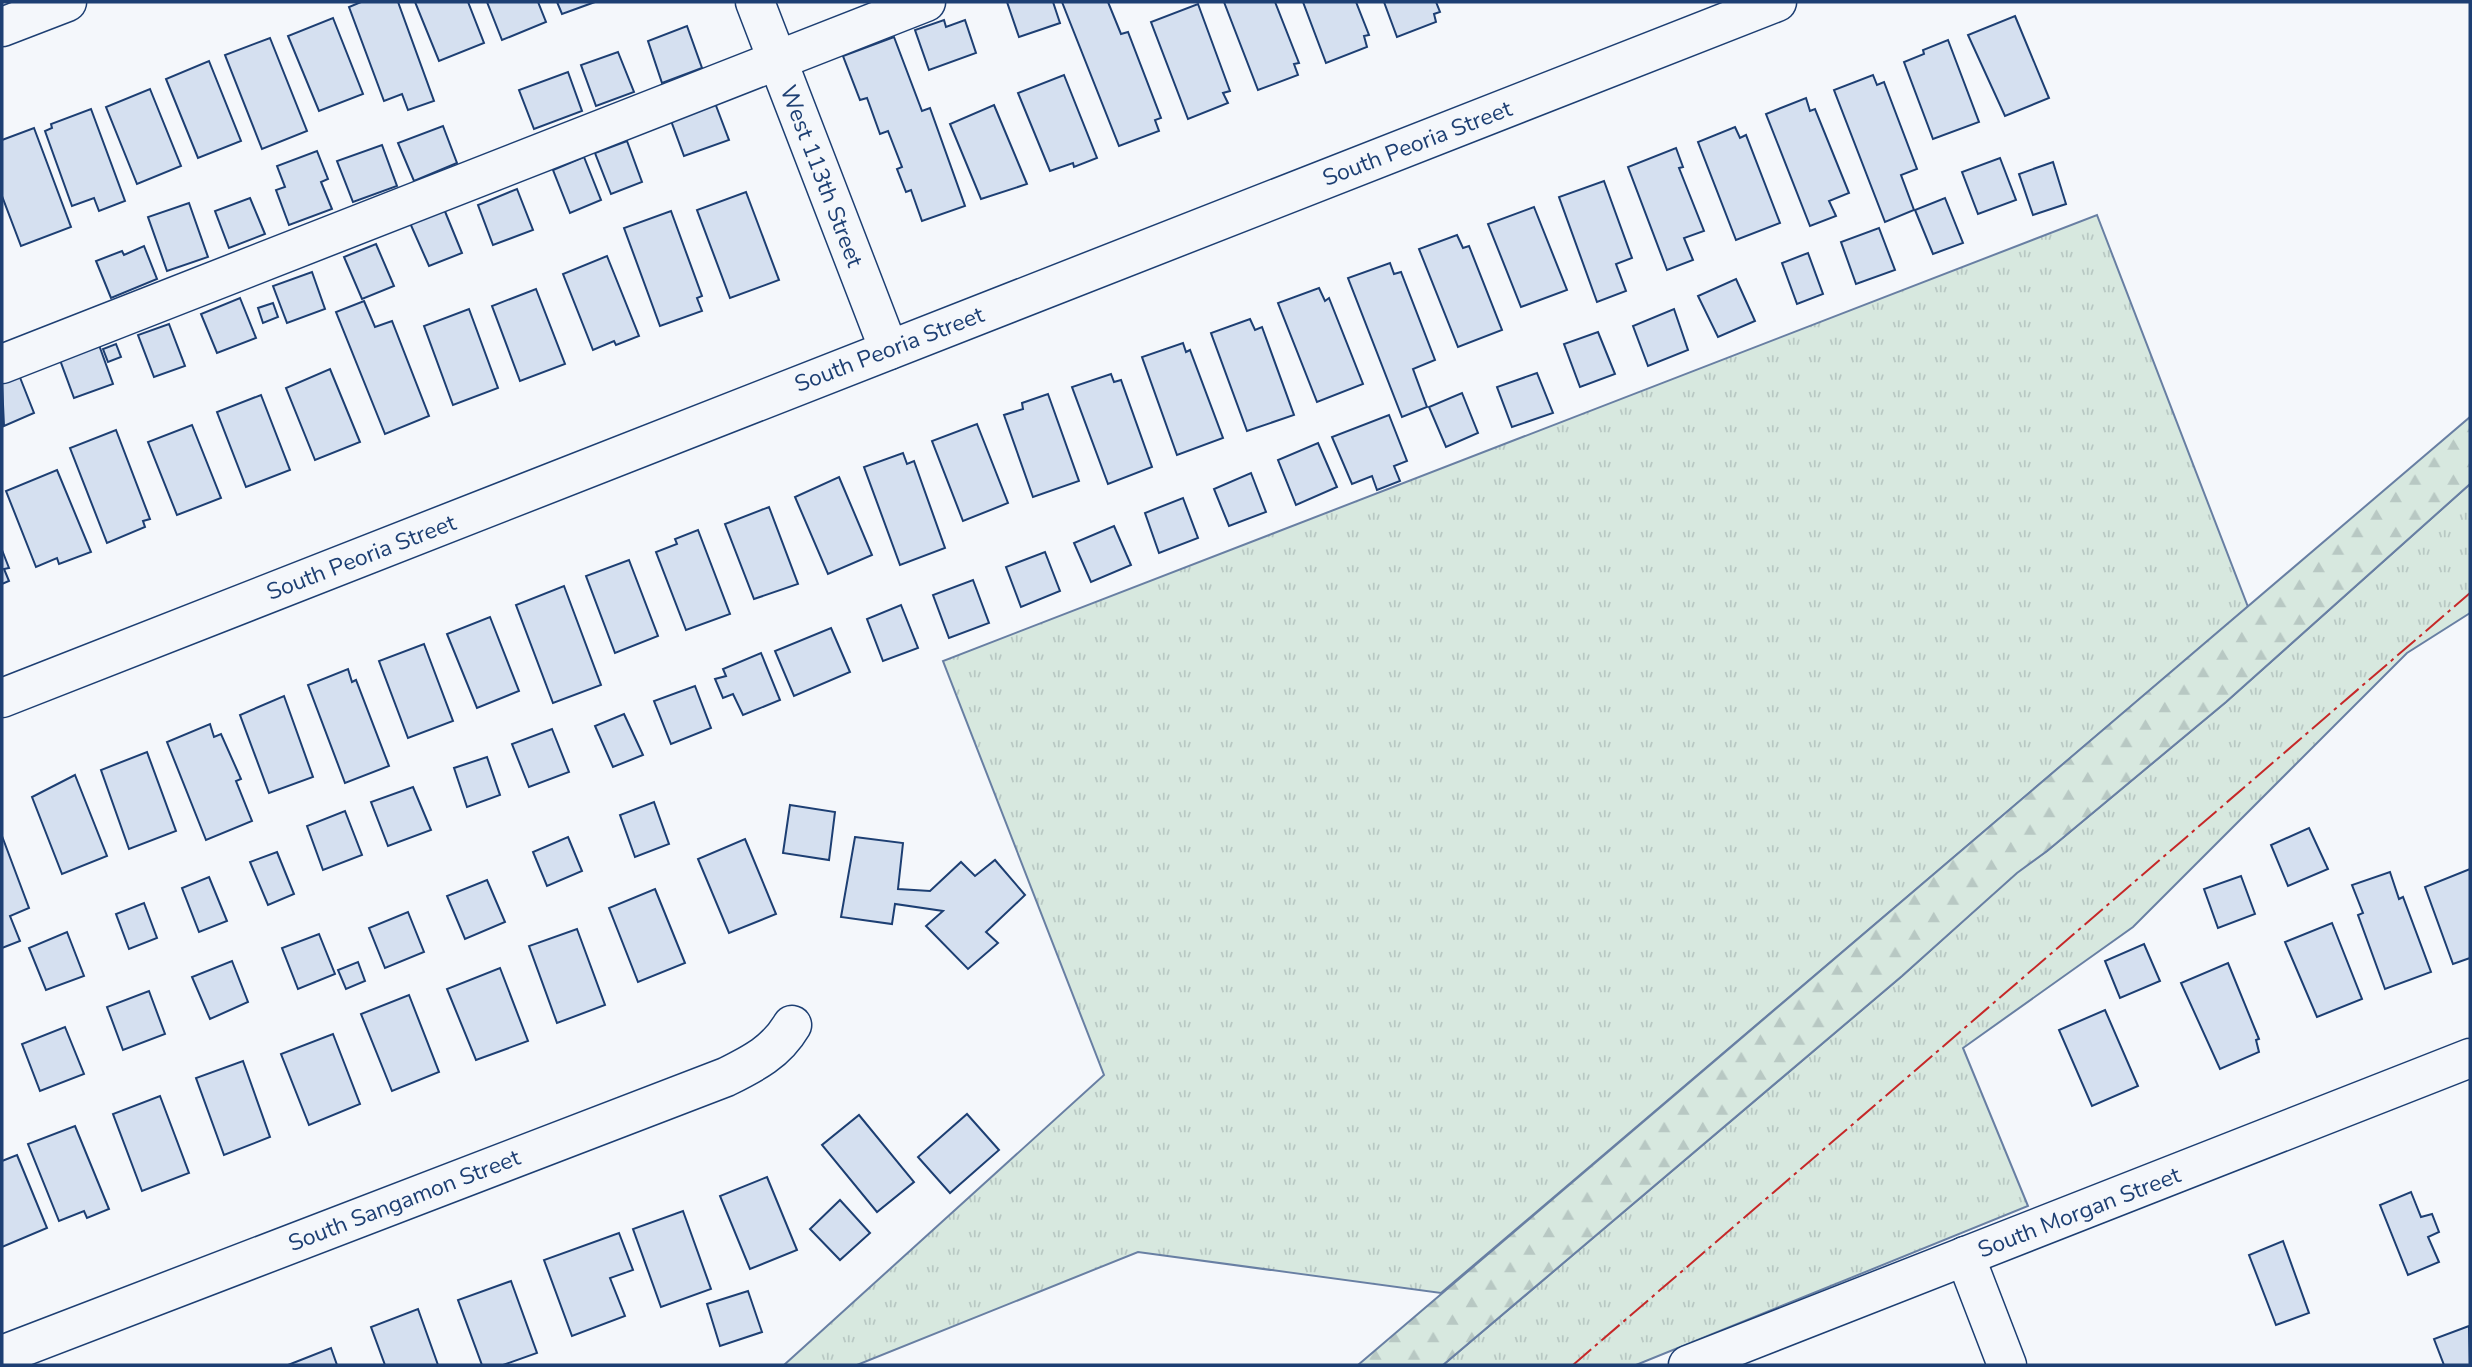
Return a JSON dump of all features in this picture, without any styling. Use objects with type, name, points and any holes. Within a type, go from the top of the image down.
[{"type":"street","points":[[2,27],[67,2]]},
{"type":"street","name":"West 113th Street","points":[[755,2],[889,349]]},
{"type":"street","points":[[2,364],[926,2]]},
{"type":"street","name":"South Peoria Street","points":[[2,698],[1777,2]]},
{"type":"street","name":"South Sangamon Street","points":[[2,1355],[726,1077],[757,1062],[781,1043],[792,1025]]},
{"type":"street","name":"South Morgan Street","points":[[1688,1365],[2470,1058]]},
{"type":"street","points":[[1965,1256],[2007,1365]]},
{"type":"green space","points":[[2097,215],[2248,607],[1441,1293],[1138,1252],[857,1365],[784,1365],[1104,1075],[943,661]]},
{"type":"green space","points":[[2470,417],[2470,484],[2226,702],[2017,873],[1902,976],[1443,1365],[1358,1365]]},
{"type":"green space","points":[[2470,484],[2470,613],[2407,653],[2133,927],[1963,1048],[2028,1206],[1636,1365],[1443,1365],[1902,976],[2017,872],[2047,851],[2226,702]]},
{"type":"building","points":[[361,2],[398,2],[434,101],[408,110],[402,94],[384,101],[349,7]]},
{"type":"building","points":[[415,2],[468,2],[484,43],[439,61]]},
{"type":"building","points":[[487,2],[538,2],[546,22],[502,40]]},
{"type":"building","points":[[557,2],[595,2],[562,14]]},
{"type":"building","points":[[1007,2],[1053,2],[1060,23],[1019,37]]},
{"type":"building","points":[[1062,2],[1108,2],[1121,34],[1128,32],[1161,118],[1155,120],[1159,131],[1119,146]]},
{"type":"building","points":[[1224,2],[1275,2],[1299,63],[1294,64],[1298,75],[1258,90]]},
{"type":"building","points":[[1303,2],[1356,2],[1369,35],[1364,36],[1367,47],[1326,63]]},
{"type":"building","points":[[1384,2],[1436,2],[1440,12],[1434,14],[1436,22],[1397,37]]},
{"type":"building","points":[[1198,4],[1230,91],[1223,93],[1228,103],[1188,119],[1151,22]]},
{"type":"building","points":[[2015,16],[2049,98],[2005,116],[1968,35]]},
{"type":"building","points":[[333,18],[363,94],[319,111],[288,36]]},
{"type":"building","points":[[944,20],[946,27],[965,20],[976,53],[929,70],[915,30]]},
{"type":"building","points":[[687,26],[702,68],[662,83],[648,41]]},
{"type":"building","points":[[894,37],[922,111],[930,108],[965,206],[922,221],[911,190],[906,192],[897,169],[902,167],[888,131],[880,134],[867,98],[860,100],[843,56]]},
{"type":"building","points":[[270,38],[307,131],[262,149],[225,55]]},
{"type":"building","points":[[1948,40],[1979,122],[1933,139],[1904,62],[1924,54],[1923,50]]},
{"type":"building","points":[[618,52],[634,92],[596,106],[581,65]]},
{"type":"building","points":[[209,61],[241,141],[198,158],[166,79]]},
{"type":"building","points":[[568,72],[582,111],[534,129],[519,90]]},
{"type":"building","points":[[1064,75],[1097,158],[1074,167],[1073,163],[1050,171],[1018,93]]},
{"type":"building","points":[[1873,75],[1877,85],[1884,82],[1917,169],[1901,175],[1914,210],[1885,222],[1834,90]]},
{"type":"building","points":[[150,89],[181,166],[137,184],[106,107]]},
{"type":"building","points":[[1806,98],[1810,111],[1815,109],[1849,193],[1829,201],[1836,216],[1810,226],[1766,114]]},
{"type":"building","points":[[715,103],[729,140],[684,156],[670,118]]},
{"type":"building","points":[[994,105],[1027,184],[981,199],[950,124]]},
{"type":"building","points":[[91,109],[125,201],[99,211],[94,198],[72,206],[45,131],[52,128],[51,124]]},
{"type":"building","points":[[443,126],[457,163],[414,181],[398,143]]},
{"type":"building","points":[[1735,127],[1740,138],[1746,135],[1780,223],[1736,240],[1698,142]]},
{"type":"building","points":[[34,128],[71,227],[21,246],[2,196],[2,140]]},
{"type":"building","points":[[627,141],[642,182],[611,194],[595,153]]},
{"type":"building","points":[[382,145],[397,186],[353,202],[337,161]]},
{"type":"building","points":[[1676,148],[1683,167],[1679,168],[1704,231],[1684,238],[1693,260],[1667,270],[1628,167]]},
{"type":"building","points":[[317,151],[328,179],[321,182],[332,209],[289,225],[276,190],[285,187],[277,166]]},
{"type":"building","points":[[584,157],[601,200],[570,213],[553,170]]},
{"type":"building","points":[[2000,158],[2016,200],[1978,214],[1962,172]]},
{"type":"building","points":[[2053,162],[2066,204],[2033,215],[2019,174]]},
{"type":"building","points":[[1604,181],[1632,258],[1616,264],[1626,291],[1597,302],[1559,197]]},
{"type":"building","points":[[517,189],[533,230],[493,245],[478,205]]},
{"type":"building","points":[[746,192],[779,280],[730,298],[697,210]]},
{"type":"building","points":[[250,198],[265,234],[229,248],[215,211]]},
{"type":"building","points":[[1945,198],[1963,243],[1933,254],[1915,210]]},
{"type":"building","points":[[189,203],[208,257],[167,271],[148,217]]},
{"type":"building","points":[[1534,207],[1567,290],[1521,307],[1488,224]]},
{"type":"building","points":[[444,209],[462,253],[429,266],[410,223]]},
{"type":"building","points":[[671,211],[702,296],[697,298],[702,311],[660,326],[624,228]]},
{"type":"building","points":[[1879,228],[1895,270],[1856,284],[1841,242]]},
{"type":"building","points":[[1457,235],[1463,248],[1469,246],[1502,330],[1458,347],[1419,249]]},
{"type":"building","points":[[376,244],[394,286],[362,299],[344,257]]},
{"type":"building","points":[[144,246],[157,279],[111,298],[96,261],[122,251],[124,255]]},
{"type":"building","points":[[1808,253],[1823,294],[1797,304],[1782,263]]},
{"type":"building","points":[[607,256],[639,336],[616,345],[614,341],[593,350],[563,274]]},
{"type":"building","points":[[1390,263],[1394,274],[1401,272],[1435,360],[1413,369],[1427,407],[1402,417],[1348,278]]},
{"type":"building","points":[[312,272],[325,309],[287,323],[273,286]]},
{"type":"building","points":[[1736,279],[1755,321],[1718,337],[1698,296]]},
{"type":"building","points":[[1319,288],[1325,301],[1329,298],[1363,384],[1317,402],[1278,303]]},
{"type":"building","points":[[536,289],[565,364],[520,381],[492,306]]},
{"type":"building","points":[[240,298],[256,338],[217,353],[201,314]]},
{"type":"building","points":[[364,301],[375,327],[392,321],[429,416],[385,434],[336,312]]},
{"type":"building","points":[[273,303],[278,317],[263,323],[258,308]]},
{"type":"building","points":[[469,309],[498,388],[453,405],[424,326]]},
{"type":"building","points":[[1674,309],[1688,350],[1648,366],[1633,326]]},
{"type":"building","points":[[1250,319],[1255,330],[1262,327],[1294,415],[1247,431],[1211,333]]},
{"type":"building","points":[[169,324],[185,366],[154,377],[138,335]]},
{"type":"building","points":[[1598,332],[1615,374],[1580,387],[1564,344]]},
{"type":"building","points":[[1183,343],[1186,352],[1190,350],[1223,438],[1177,455],[1142,357]]},
{"type":"building","points":[[116,344],[121,357],[108,362],[103,349]]},
{"type":"building","points":[[99,345],[113,384],[74,398],[60,360]]},
{"type":"building","points":[[330,369],[360,442],[315,460],[286,388]]},
{"type":"building","points":[[1537,373],[1553,413],[1512,427],[1497,387]]},
{"type":"building","points":[[1111,374],[1114,382],[1121,380],[1152,467],[1108,484],[1072,387]]},
{"type":"building","points":[[19,375],[34,413],[4,426],[2,383]]},
{"type":"building","points":[[1462,393],[1478,433],[1446,447],[1429,407]]},
{"type":"building","points":[[1048,394],[1079,481],[1033,497],[1004,415],[1023,409],[1022,403]]},
{"type":"building","points":[[261,395],[290,470],[246,487],[217,412]]},
{"type":"building","points":[[1389,415],[1407,461],[1394,466],[1400,481],[1377,490],[1372,476],[1352,484],[1332,437]]},
{"type":"building","points":[[977,424],[1008,503],[963,521],[932,441]]},
{"type":"building","points":[[192,425],[221,498],[177,515],[148,442]]},
{"type":"building","points":[[116,430],[150,519],[143,521],[145,527],[107,543],[70,448]]},
{"type":"building","points":[[1318,443],[1337,487],[1296,505],[1278,460]]},
{"type":"building","points":[[903,453],[907,464],[914,461],[945,548],[900,565],[864,467]]},
{"type":"building","points":[[57,470],[91,552],[59,564],[57,558],[36,567],[6,491]]},
{"type":"building","points":[[1251,473],[1266,512],[1229,526],[1214,489]]},
{"type":"building","points":[[839,477],[872,555],[828,574],[795,497]]},
{"type":"building","points":[[1183,498],[1198,538],[1159,553],[1145,513]]},
{"type":"building","points":[[769,507],[798,584],[754,599],[725,524]]},
{"type":"building","points":[[1114,526],[1131,565],[1091,582],[1074,543]]},
{"type":"building","points":[[698,530],[730,614],[686,630],[656,552],[677,544],[675,539]]},
{"type":"building","points":[[2,550],[9,568],[4,569],[9,581],[2,584]]},
{"type":"building","points":[[1045,552],[1060,591],[1021,607],[1006,567]]},
{"type":"building","points":[[629,560],[658,636],[615,653],[586,576]]},
{"type":"building","points":[[973,580],[989,623],[949,638],[933,595]]},
{"type":"building","points":[[564,586],[601,685],[553,703],[516,605]]},
{"type":"building","points":[[901,605],[918,648],[883,661],[867,619]]},
{"type":"building","points":[[490,617],[519,691],[477,708],[447,634]]},
{"type":"building","points":[[831,628],[850,672],[794,696],[775,651]]},
{"type":"building","points":[[424,644],[453,721],[408,738],[379,661]]},
{"type":"building","points":[[761,653],[780,700],[743,715],[733,694],[723,698],[715,679],[726,676],[723,669]]},
{"type":"building","points":[[348,669],[352,682],[356,680],[389,766],[345,783],[308,685]]},
{"type":"building","points":[[695,686],[711,728],[671,744],[654,701]]},
{"type":"building","points":[[284,696],[313,777],[269,793],[240,715]]},
{"type":"building","points":[[624,714],[643,755],[613,767],[595,726]]},
{"type":"building","points":[[210,724],[214,737],[221,734],[241,779],[236,781],[252,821],[206,840],[167,742]]},
{"type":"building","points":[[552,729],[569,772],[529,787],[512,744]]},
{"type":"building","points":[[147,752],[176,831],[129,849],[101,770]]},
{"type":"building","points":[[487,757],[500,795],[467,807],[454,768]]},
{"type":"building","points":[[75,775],[107,856],[62,874],[32,797]]},
{"type":"building","points":[[413,787],[431,830],[388,846],[371,802]]},
{"type":"building","points":[[654,802],[669,844],[635,857],[620,815]]},
{"type":"building","points":[[790,805],[835,812],[829,860],[783,853]]},
{"type":"building","points":[[345,811],[362,855],[323,870],[307,826]]},
{"type":"building","points":[[2309,828],[2328,869],[2288,886],[2271,845]]},
{"type":"building","points":[[2,836],[29,908],[10,916],[20,941],[2,948]]},
{"type":"building","points":[[568,837],[582,871],[547,886],[533,852]]},
{"type":"building","points":[[855,837],[903,843],[898,889],[930,891],[961,862],[975,876],[995,860],[1025,895],[986,932],[998,943],[968,969],[926,926],[943,911],[895,904],[892,924],[841,917]]},
{"type":"building","points":[[745,839],[776,914],[729,933],[698,859]]},
{"type":"building","points":[[277,852],[294,894],[268,905],[250,862]]},
{"type":"building","points":[[2470,869],[2470,958],[2453,964],[2425,887]]},
{"type":"building","points":[[2390,872],[2399,899],[2403,897],[2431,972],[2385,989],[2358,915],[2363,913],[2352,885]]},
{"type":"building","points":[[2241,876],[2255,914],[2218,928],[2204,889]]},
{"type":"building","points":[[209,877],[227,921],[199,932],[182,888]]},
{"type":"building","points":[[487,880],[505,922],[465,939],[447,896]]},
{"type":"building","points":[[655,889],[685,963],[638,982],[609,908]]},
{"type":"building","points":[[144,903],[157,938],[129,949],[116,914]]},
{"type":"building","points":[[408,912],[424,952],[385,968],[369,928]]},
{"type":"building","points":[[2332,923],[2362,999],[2317,1017],[2285,942]]},
{"type":"building","points":[[577,929],[605,1005],[557,1023],[529,946]]},
{"type":"building","points":[[67,932],[84,976],[46,990],[29,948]]},
{"type":"building","points":[[319,934],[335,974],[298,989],[282,948]]},
{"type":"building","points":[[2144,944],[2160,981],[2120,998],[2105,961]]},
{"type":"building","points":[[232,961],[248,1002],[210,1019],[192,977]]},
{"type":"building","points":[[358,962],[365,981],[346,989],[338,970]]},
{"type":"building","points":[[2228,963],[2259,1039],[2256,1040],[2259,1052],[2220,1069],[2181,983]]},
{"type":"building","points":[[500,968],[528,1041],[476,1060],[447,989]]},
{"type":"building","points":[[149,991],[165,1034],[123,1050],[107,1007]]},
{"type":"building","points":[[409,995],[439,1072],[392,1091],[361,1014]]},
{"type":"building","points":[[2105,1010],[2138,1086],[2092,1106],[2059,1030]]},
{"type":"building","points":[[65,1027],[84,1074],[40,1091],[22,1044]]},
{"type":"building","points":[[333,1034],[360,1104],[309,1125],[281,1054]]},
{"type":"building","points":[[243,1061],[270,1137],[224,1155],[196,1078]]},
{"type":"building","points":[[160,1096],[189,1173],[142,1191],[113,1114]]},
{"type":"building","points":[[967,1114],[999,1150],[950,1193],[918,1157]]},
{"type":"building","points":[[859,1115],[914,1182],[877,1212],[822,1145]]},
{"type":"building","points":[[75,1126],[109,1209],[87,1218],[84,1211],[59,1221],[28,1144]]},
{"type":"building","points":[[17,1155],[47,1228],[2,1247],[2,1161]]},
{"type":"building","points":[[767,1177],[797,1250],[750,1269],[720,1196]]},
{"type":"building","points":[[2411,1192],[2421,1217],[2432,1214],[2439,1232],[2428,1237],[2439,1262],[2408,1275],[2380,1205]]},
{"type":"building","points":[[840,1200],[870,1233],[840,1260],[810,1229]]},
{"type":"building","points":[[683,1211],[711,1289],[661,1307],[633,1229]]},
{"type":"building","points":[[619,1233],[633,1270],[610,1278],[625,1316],[572,1336],[544,1260]]},
{"type":"building","points":[[2283,1241],[2309,1313],[2276,1325],[2249,1255]]},
{"type":"building","points":[[511,1281],[537,1353],[503,1365],[482,1365],[458,1300]]},
{"type":"building","points":[[748,1291],[762,1332],[720,1346],[707,1304]]},
{"type":"building","points":[[418,1309],[438,1365],[385,1365],[371,1327]]},
{"type":"building","points":[[2469,1326],[2470,1365],[2444,1365],[2434,1339]]},
{"type":"building","points":[[331,1348],[337,1365],[288,1365]]},
{"type":"power","points":[[1573,1365],[2470,593]]}]
